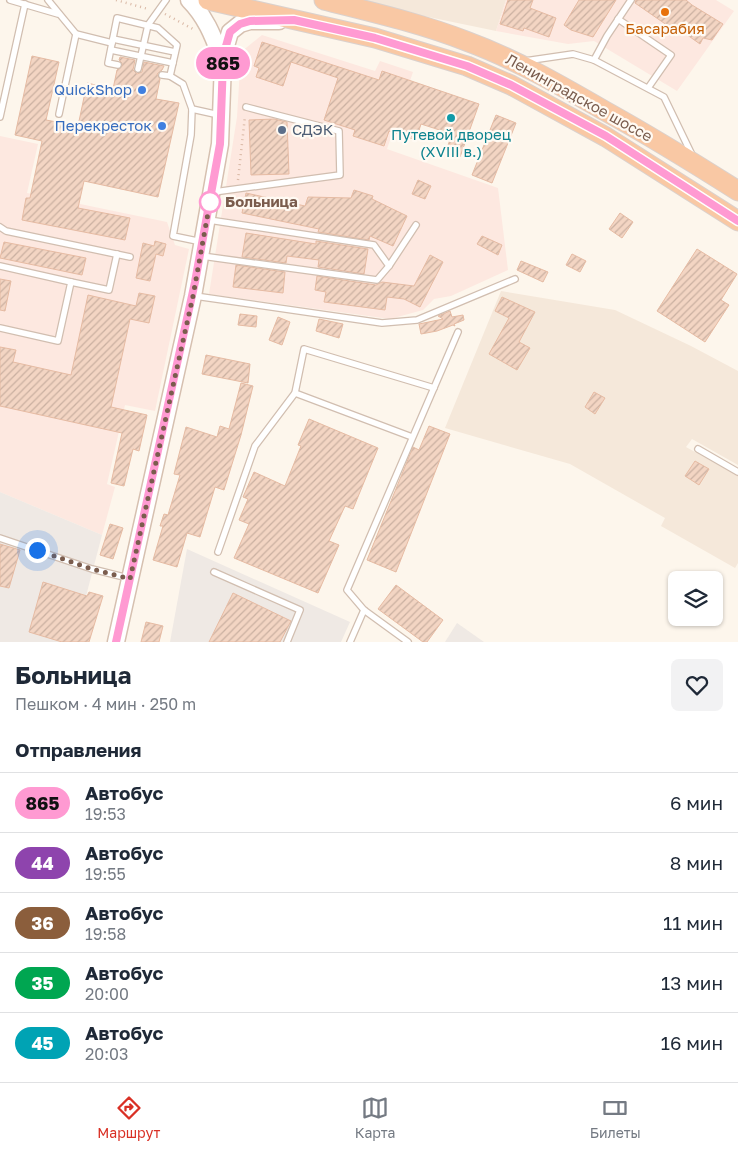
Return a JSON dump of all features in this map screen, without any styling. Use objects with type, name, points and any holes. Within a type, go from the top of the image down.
[{"type":"highway","name":"Ленинградское шоссе","points":[[208,0],[375,38],[467,66],[511,85],[606,136],[738,221]]},
{"type":"highway","name":"Ленинградское шоссе","points":[[324,0],[404,21],[465,40],[516,62],[562,86],[738,191]]},
{"type":"main road","points":[[189,0],[204,17],[223,62]]},
{"type":"main road","points":[[116,642],[193,296],[220,144],[223,62],[230,32],[240,24],[250,21],[294,20]]},
{"type":"lane","points":[[10,0],[58,14]]},
{"type":"lane","points":[[48,0],[76,34],[175,52]]},
{"type":"lane","points":[[138,69],[148,25],[166,0]]},
{"type":"lane","points":[[594,60],[631,0]]},
{"type":"lane","points":[[0,117],[25,4]]},
{"type":"lane","points":[[118,65],[108,63],[118,18],[158,28],[177,45],[170,76]]},
{"type":"lane","points":[[618,19],[671,55],[648,88]]},
{"type":"lane","points":[[59,114],[76,34]]},
{"type":"lane","points":[[111,50],[173,64]]},
{"type":"lane","points":[[516,62],[573,54],[594,60],[664,97],[698,166]]},
{"type":"lane","points":[[162,74],[170,76],[183,84],[192,109],[191,135],[173,236],[201,249],[377,280],[389,266],[416,225]]},
{"type":"lane","points":[[212,192],[340,175],[339,131],[246,107]]},
{"type":"lane","points":[[192,109],[221,116]]},
{"type":"lane","points":[[207,220],[374,245],[389,266]]},
{"type":"lane","points":[[0,227],[6,231],[130,257]]},
{"type":"lane","points":[[0,266],[109,290],[117,254]]},
{"type":"lane","points":[[193,296],[382,323],[417,320],[516,279]]},
{"type":"lane","points":[[0,328],[58,341],[71,282]]},
{"type":"lane","points":[[408,642],[399,639],[364,610],[347,590],[458,332]]},
{"type":"lane","points":[[218,552],[255,446],[295,393],[304,349],[434,388]]},
{"type":"lane","points":[[295,393],[412,437]]},
{"type":"lane","points":[[698,449],[738,472]]},
{"type":"lane","points":[[0,538],[92,569],[130,579]]},
{"type":"lane","points":[[214,572],[300,610],[287,642]]},
{"type":"lane","points":[[350,642],[364,610]]},
{"type":"path","points":[[237,189],[246,107]]},
{"type":"shaded area","points":[[360,0],[506,0],[496,31],[390,9]]},
{"type":"shaded area","points":[[506,0],[716,0],[734,11],[677,91],[594,41],[568,44],[496,31]]},
{"type":"shaded area","points":[[262,35],[375,71],[380,61],[413,72],[387,149],[498,188],[508,270],[451,296],[434,299],[423,310],[390,319],[209,294],[237,117],[241,52]]},
{"type":"shaded area","points":[[0,136],[38,144],[27,193],[167,222],[175,245],[189,249],[155,411],[125,405],[107,484],[115,487],[102,535],[0,492]]},
{"type":"shaded area","points":[[501,291],[615,310],[691,346],[738,371],[738,465],[692,439],[686,447],[738,476],[738,563],[735,568],[661,526],[665,518],[570,464],[445,428]]},
{"type":"shaded area","points":[[0,492],[102,535],[74,642],[0,642]]},
{"type":"shaded area","points":[[187,549],[350,622],[341,642],[170,642]]},
{"type":"shaded area","points":[[457,623],[484,642],[445,642]]},
{"type":"building","points":[[508,0],[533,0],[530,8],[556,18],[549,37],[524,28],[523,31],[500,24]]},
{"type":"building","points":[[579,0],[616,0],[593,37],[571,30],[564,25]]},
{"type":"building","points":[[636,0],[686,0],[723,24],[712,40],[703,38],[700,44],[676,27],[674,30],[635,3]]},
{"type":"building","points":[[262,42],[379,80],[382,71],[479,104],[460,157],[446,151],[452,134],[421,124],[416,140],[389,131],[384,146],[353,136],[355,130],[324,120],[338,78],[291,62],[283,86],[256,77],[259,68],[254,66]]},
{"type":"building","points":[[32,56],[59,62],[46,120],[78,126],[87,83],[113,89],[117,70],[122,66],[119,60],[120,57],[135,60],[133,70],[137,74],[142,72],[144,62],[164,66],[157,74],[160,79],[156,99],[179,103],[158,197],[84,181],[78,208],[130,218],[125,240],[22,220],[26,198],[30,198],[42,141],[15,135]]},
{"type":"building","points":[[496,115],[516,123],[492,183],[472,175]]},
{"type":"building","points":[[274,119],[287,122],[289,174],[251,175],[249,120]]},
{"type":"building","points":[[418,180],[431,186],[425,199],[412,194]]},
{"type":"building","points":[[354,190],[373,196],[372,199],[407,216],[393,246],[370,236],[369,240],[318,232],[319,229],[242,213],[246,193],[305,206],[308,197],[351,198]]},
{"type":"building","points":[[620,213],[633,222],[622,238],[609,229]]},
{"type":"building","points":[[246,233],[316,244],[316,241],[368,249],[364,274],[318,267],[319,260],[287,256],[286,263],[242,257]]},
{"type":"building","points":[[482,236],[502,245],[498,255],[477,244]]},
{"type":"building","points":[[155,241],[166,244],[163,256],[156,254],[150,281],[136,278],[143,243],[154,246]]},
{"type":"building","points":[[4,242],[86,258],[82,275],[0,258]]},
{"type":"building","points":[[697,249],[737,274],[721,300],[729,305],[705,342],[657,311]]},
{"type":"building","points":[[572,254],[586,261],[580,272],[566,265]]},
{"type":"building","points":[[430,255],[443,262],[420,307],[404,299],[387,297],[385,310],[324,302],[326,292],[315,290],[317,276],[376,285],[382,282],[414,286]]},
{"type":"building","points":[[521,261],[548,272],[543,282],[517,270]]},
{"type":"building","points":[[236,265],[285,272],[283,293],[233,287]]},
{"type":"building","points":[[0,279],[11,281],[5,311],[0,310]]},
{"type":"building","points":[[139,293],[155,296],[149,323],[130,319],[111,407],[147,415],[139,451],[133,449],[124,486],[111,483],[122,433],[0,406],[0,347],[16,350],[13,362],[71,375],[88,295],[136,306]]},
{"type":"building","points":[[502,297],[535,312],[519,342],[530,348],[517,370],[489,354],[509,318],[495,311]]},
{"type":"building","points":[[450,311],[452,317],[463,315],[464,320],[454,324],[455,326],[421,334],[419,324],[443,319],[438,316]]},
{"type":"building","points":[[240,314],[257,316],[256,327],[238,325]]},
{"type":"building","points":[[278,317],[290,322],[282,345],[269,340]]},
{"type":"building","points":[[319,319],[343,324],[339,338],[316,331]]},
{"type":"building","points":[[206,355],[250,364],[248,383],[202,374]]},
{"type":"building","points":[[241,383],[253,386],[241,435],[224,490],[215,487],[200,537],[187,533],[177,567],[153,560],[163,526],[160,526],[164,514],[168,515],[180,475],[174,474],[186,427],[217,437],[220,426],[229,429]]},
{"type":"building","points":[[594,392],[605,398],[595,414],[585,407]]},
{"type":"building","points":[[309,419],[378,448],[353,509],[345,506],[329,541],[339,545],[318,593],[234,558],[249,524],[239,520],[248,499],[243,497],[254,472],[285,486],[301,446],[298,445]]},
{"type":"building","points":[[429,426],[450,434],[396,572],[367,560],[413,447],[419,450]]},
{"type":"building","points":[[695,461],[709,469],[699,485],[685,476]]},
{"type":"building","points":[[110,524],[123,528],[113,559],[100,555]]},
{"type":"building","points":[[0,544],[20,550],[9,588],[0,586]]},
{"type":"building","points":[[43,582],[87,596],[89,592],[103,596],[89,642],[62,642],[29,632]]},
{"type":"building","points":[[396,585],[443,620],[427,642],[423,642],[378,609]]},
{"type":"building","points":[[233,593],[291,621],[280,642],[209,642]]},
{"type":"building","points":[[146,622],[163,626],[159,642],[141,642]]},
{"type":"bus line","name":"865","points":[[116,642],[195,282],[220,144],[223,62],[226,46],[230,32],[240,24],[250,21],[294,20],[375,38],[467,66],[511,85],[606,136],[738,221]]},
{"type":"place","name":"Басарабия","points":[[665,12]]},
{"type":"place","name":"QuickShop","points":[[142,90]]},
{"type":"place","name":"Путевой дворец (XVIII в.)","points":[[451,118]]},
{"type":"place","name":"Перекресток","points":[[162,126]]},
{"type":"place","name":"СДЭК","points":[[282,130]]},
{"type":"place","name":"Больница","points":[[210,202]]},
{"type":"route","points":[[37,550],[92,569],[130,579],[193,296],[210,202]]}]
